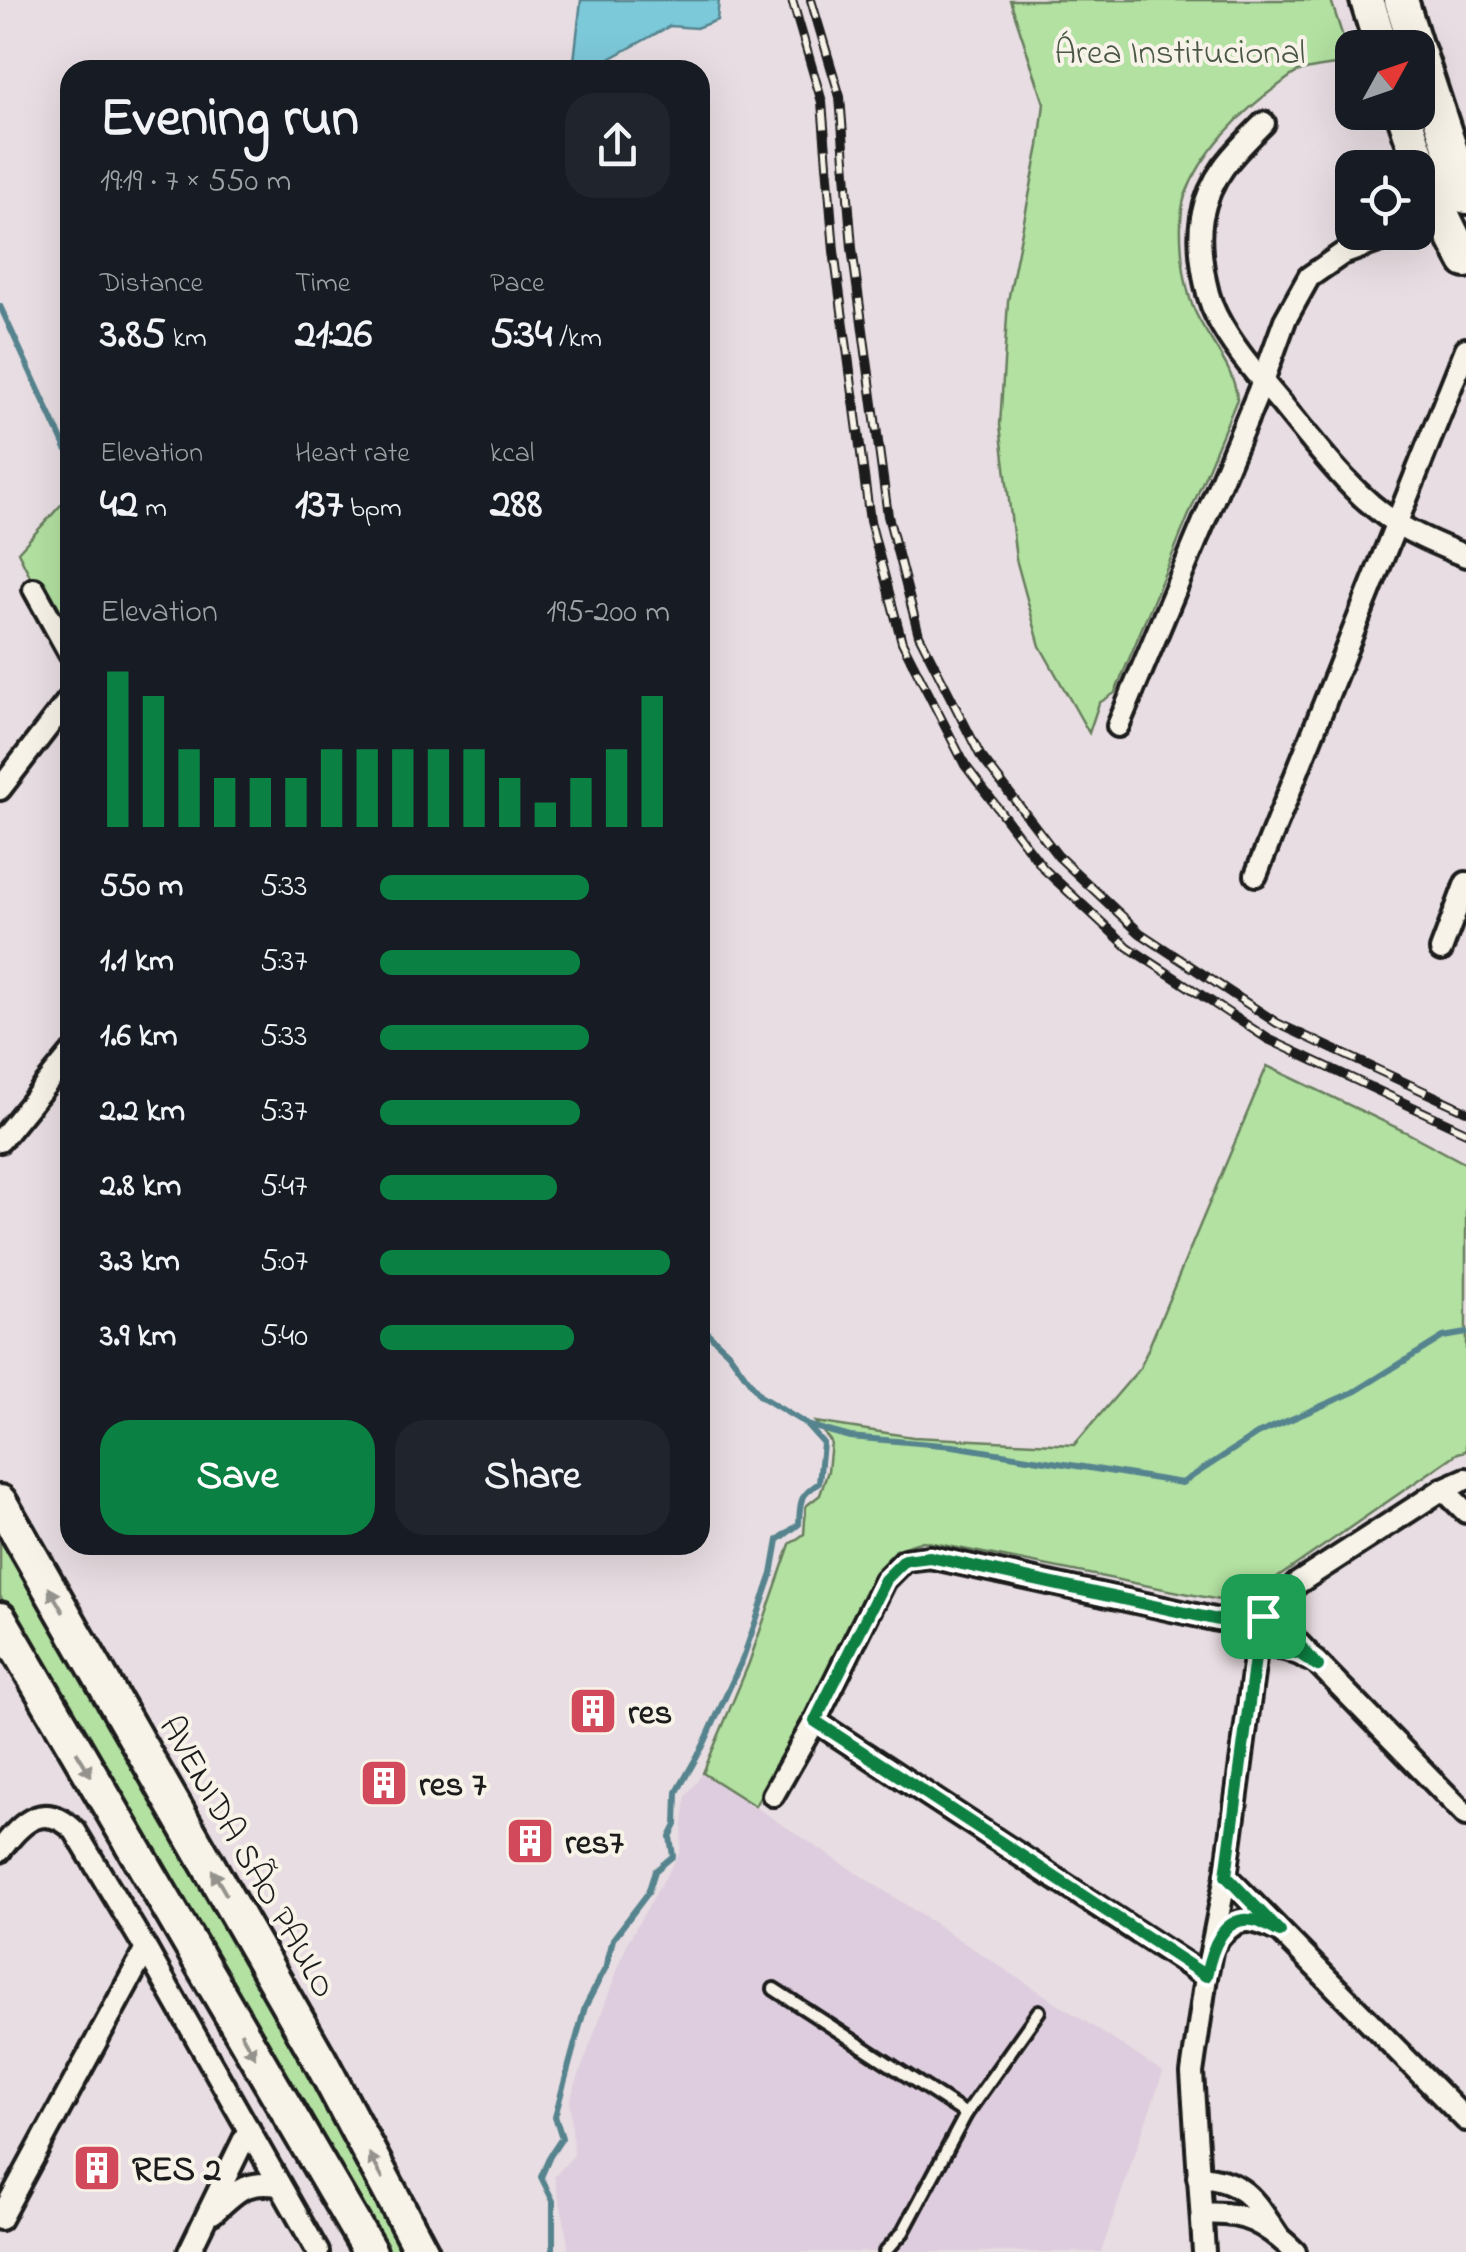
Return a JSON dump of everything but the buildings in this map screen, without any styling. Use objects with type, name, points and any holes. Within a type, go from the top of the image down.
[{"type":"main road","points":[[1367,0],[1376,30]]},
{"type":"main road","points":[[1401,0],[1411,30]]},
{"type":"main road","points":[[1435,103],[1466,197]]},
{"type":"main road","points":[[1409,130],[1440,212],[1466,261]]},
{"type":"main road","name":"AVENIDA SÃO PAULO","points":[[0,1502],[320,2060],[422,2252]]},
{"type":"main road","points":[[0,1620],[370,2252]]},
{"type":"main road","points":[[0,1648],[60,1725]]},
{"type":"street","points":[[1264,124],[1226,161],[1209,190],[1201,221],[1203,271],[1214,312],[1263,382],[1362,496],[1396,523],[1466,556]]},
{"type":"street","points":[[1118,726],[1263,382],[1285,320],[1309,277],[1353,250]]},
{"type":"street","points":[[1256,875],[1466,350]]},
{"type":"street","points":[[34,588],[60,636]]},
{"type":"street","points":[[0,789],[60,711]]},
{"type":"street","points":[[1442,950],[1466,883]]},
{"type":"street","points":[[0,1141],[60,1066]]},
{"type":"street","points":[[1204,2252],[1192,2073],[1226,1876],[1263,1616],[1298,1584],[1466,1478]]},
{"type":"street","points":[[1443,1489],[1466,1512]]},
{"type":"street","points":[[773,1795],[815,1721],[885,1580],[905,1560],[930,1557],[1218,1620],[1263,1616],[1294,1639],[1466,1815]]},
{"type":"street","points":[[1257,1643],[1300,1654],[1318,1666]]},
{"type":"street","points":[[815,1721],[1206,1976]]},
{"type":"street","points":[[0,1851],[13,1833],[30,1820],[50,1815],[64,1819],[75,1831],[318,2252]]},
{"type":"street","points":[[1226,1876],[1466,2120]]},
{"type":"street","points":[[1212,1947],[1227,1928],[1241,1921],[1255,1920],[1280,1932]]},
{"type":"street","points":[[0,2219],[146,1949]]},
{"type":"street","points":[[112,2013],[126,1998],[152,1988],[176,2002]]},
{"type":"street","points":[[190,2252],[249,2129]]},
{"type":"street","points":[[1198,2178],[1228,2181],[1245,2192],[1278,2236]]},
{"type":"street","points":[[204,2222],[247,2186],[279,2186]]},
{"type":"street","points":[[1202,2214],[1234,2213],[1256,2221],[1295,2252]]},
{"type":"lane","points":[[774,1989],[966,2114]]},
{"type":"lane","points":[[885,2252],[903,2232],[966,2114],[1039,2011]]},
{"type":"shaded area","points":[[703,1773],[1163,2072],[1101,2252],[569,2252],[554,2177],[574,2155],[570,2100],[628,1941],[680,1852],[686,1796]]},
{"type":"green space","name":"Área Institucional","points":[[1010,0],[1331,0],[1341,30],[1335,30],[1335,65],[1290,76],[1237,120],[1212,148],[1185,196],[1181,245],[1189,295],[1230,373],[1237,399],[1115,693],[1099,703],[1089,733],[1040,646],[1016,559],[1000,425],[1008,301],[1044,103]]},
{"type":"green space","points":[[60,506],[60,621],[32,580],[18,552]]},
{"type":"green space","points":[[1267,1066],[1466,1164],[1466,1451],[1261,1589],[1219,1600],[923,1541],[897,1549],[873,1577],[808,1710],[755,1806],[703,1773],[749,1663],[790,1544],[804,1534],[806,1506],[820,1495],[828,1471],[831,1442],[815,1422],[913,1437],[1074,1445],[1140,1368]]},
{"type":"green space","points":[[0,1530],[103,1705],[410,2252],[386,2252],[0,1596]]},
{"type":"water","points":[[581,0],[719,0],[717,20],[696,28],[670,26],[608,60],[574,60]]},
{"type":"waterway","points":[[0,306],[60,436]]},
{"type":"waterway","points":[[807,1425],[850,1437],[953,1446],[1182,1483],[1257,1434],[1356,1391],[1443,1337],[1466,1333]]},
{"type":"waterway","points":[[553,2252],[553,2201],[541,2177],[562,2138],[555,2116],[585,2007],[606,1967],[613,1939],[648,1893],[655,1871],[673,1856],[670,1837],[676,1825],[677,1792],[743,1658],[772,1574],[778,1540],[799,1524],[802,1500],[819,1483],[823,1443],[806,1424],[760,1396],[728,1352],[710,1335]]},
{"type":"railway","points":[[792,0],[822,102],[834,251],[870,521],[902,642],[965,765],[1044,869],[1128,947],[1268,1039],[1466,1132]]},
{"type":"railway","points":[[811,0],[840,97],[852,248],[888,516],[919,635],[980,755],[1058,856],[1140,933],[1277,1023],[1466,1111]]},
{"type":"place","name":"res","points":[[593,1711]]},
{"type":"place","name":"res 7","points":[[384,1783]]},
{"type":"place","name":"res7","points":[[530,1841]]},
{"type":"place","name":"RES 2","points":[[97,2168]]},
{"type":"route","points":[[930,1557],[1218,1620],[1263,1616],[1294,1639],[1318,1666],[1300,1654],[1257,1643],[1226,1876],[1280,1932],[1255,1920],[1227,1928],[1212,1947],[1206,1976],[815,1721],[885,1580],[905,1560],[930,1557]]}]
